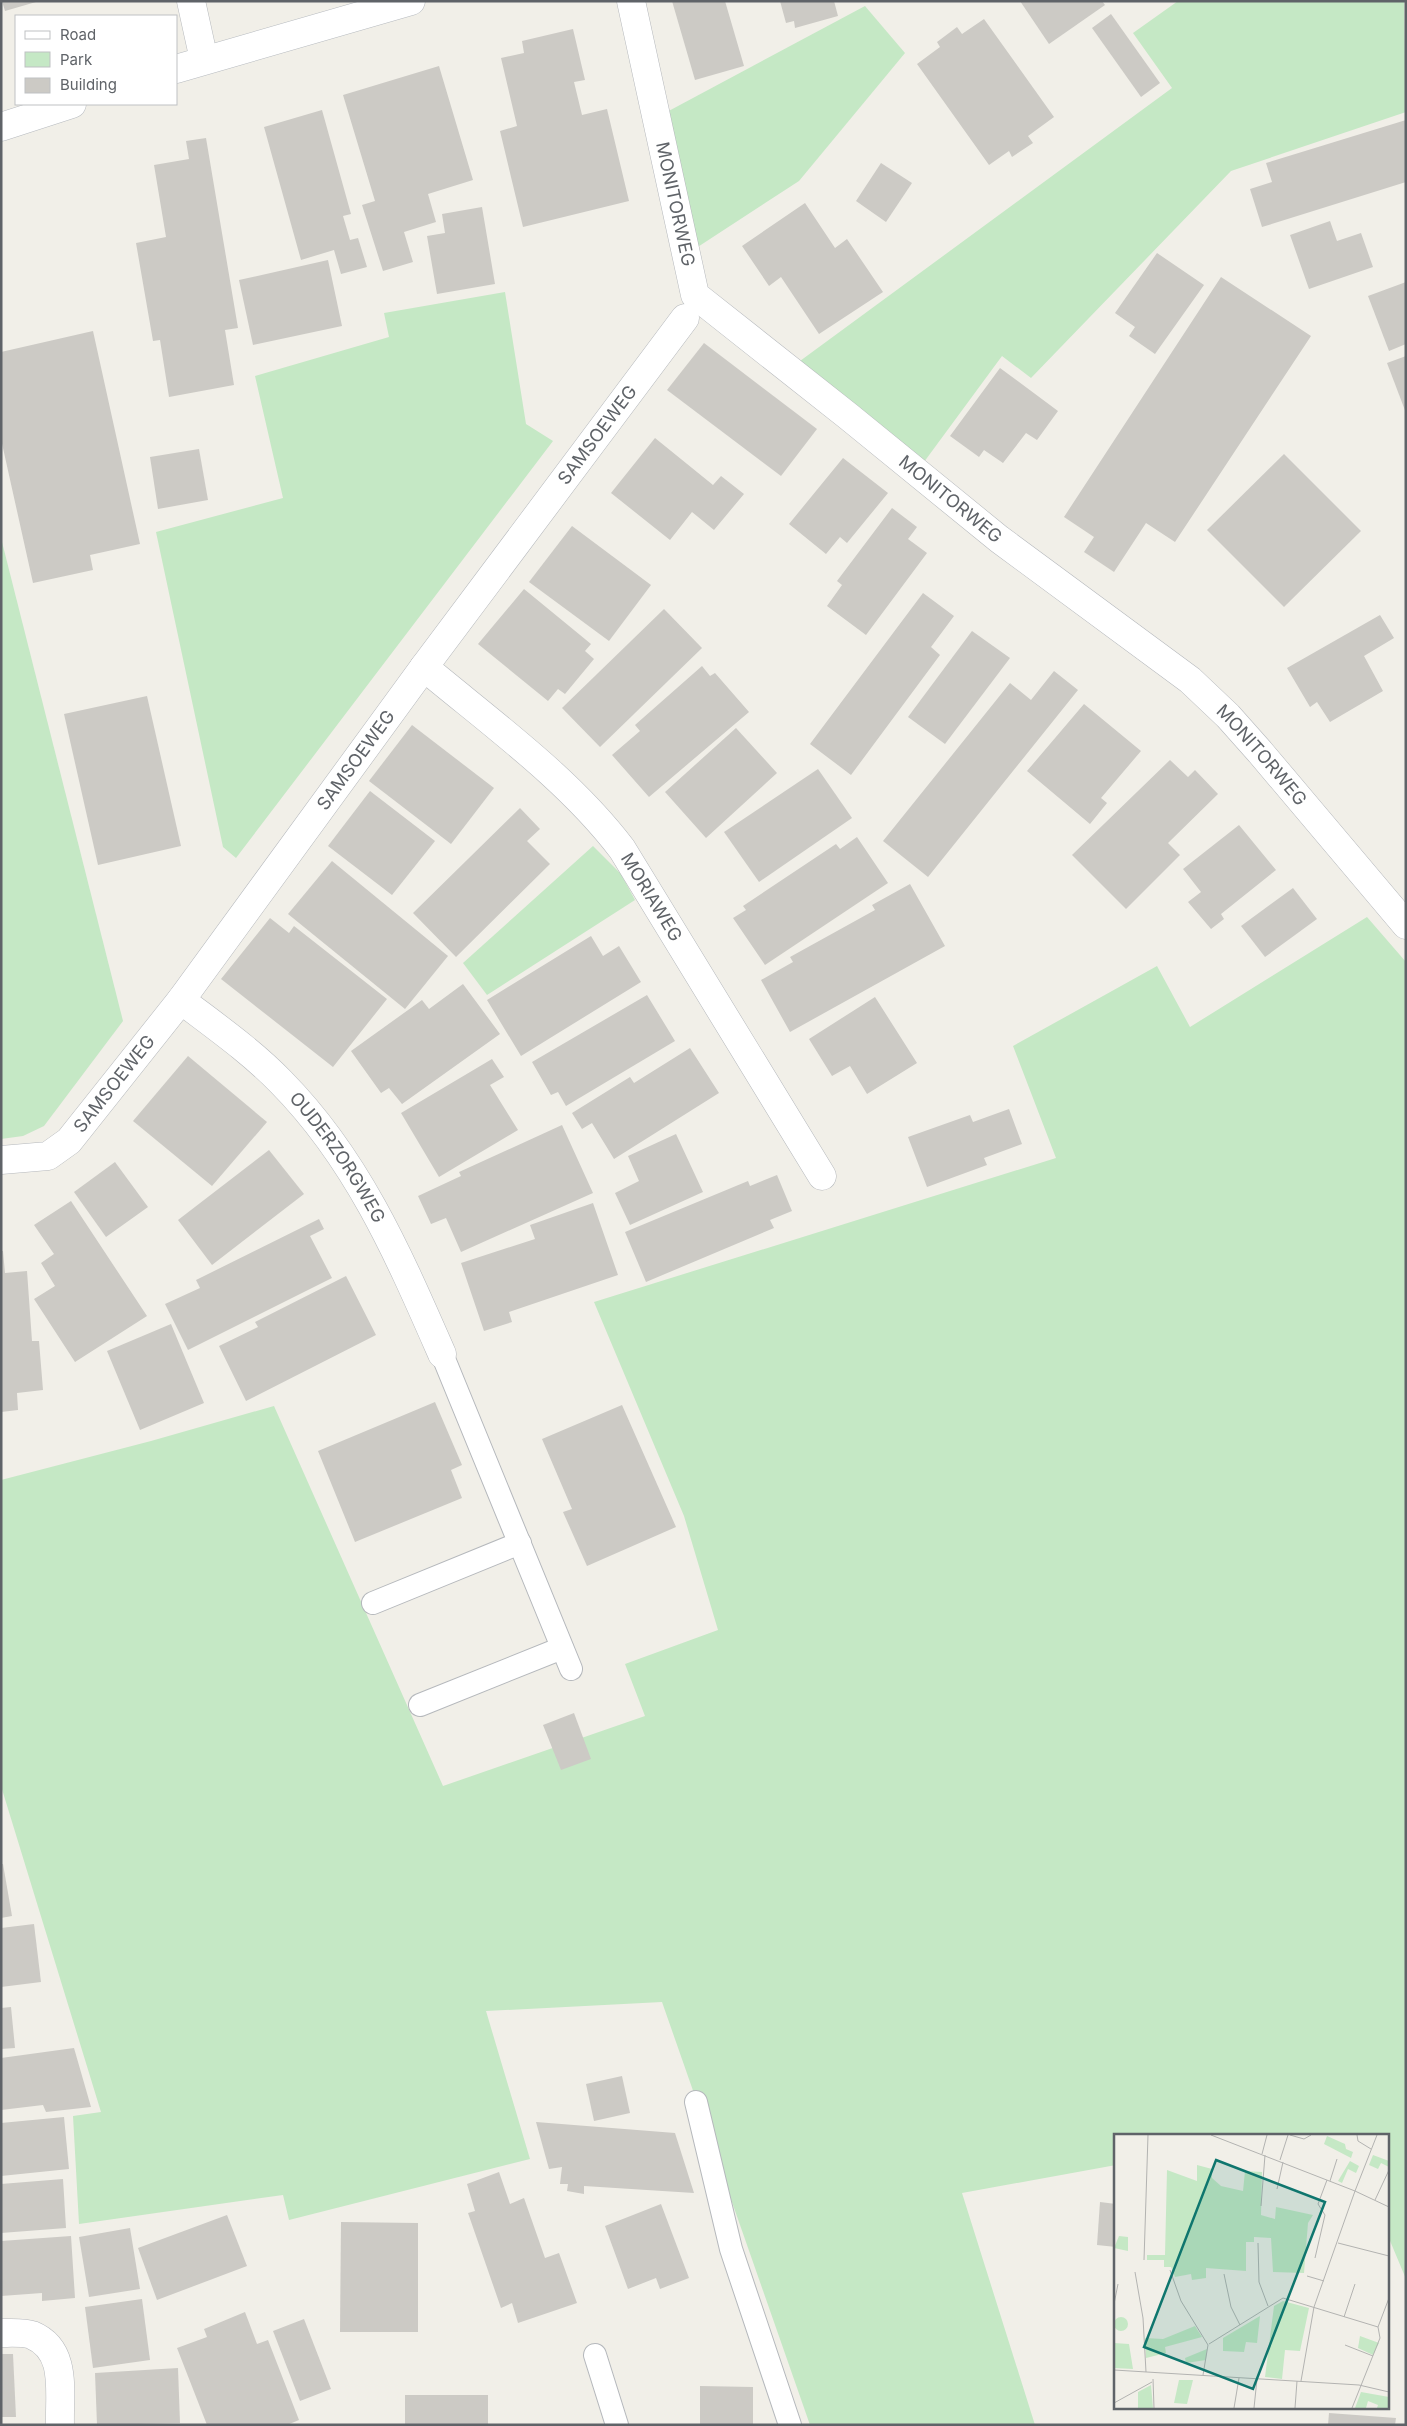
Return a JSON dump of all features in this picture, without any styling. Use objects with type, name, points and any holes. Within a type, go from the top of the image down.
[{"type":"street","points":[[191,1],[204,60]]},
{"type":"street","points":[[178,69],[204,60],[411,1]]},
{"type":"street","name":"MONITORWEG","points":[[631,1],[695,295],[999,539],[1190,680],[1228,716],[1260,752],[1406,925]]},
{"type":"street","points":[[1,127],[69,105]]},
{"type":"street","name":"SAMSOEWEG","points":[[1,1160],[48,1156],[68,1141],[181,1000],[424,667],[685,318]]},
{"type":"street","name":"MORIAWEG","points":[[424,667],[576,795],[602,823],[622,849],[822,1176]]},
{"type":"street","name":"OUDERZORGWEG","points":[[181,1000],[248,1051],[281,1082],[315,1121],[357,1180],[389,1234],[442,1354]]},
{"type":"street","points":[[1,2333],[31,2334],[50,2346],[59,2368],[60,2425]]},
{"type":"lane","points":[[442,1354],[571,1669]]},
{"type":"lane","points":[[373,1604],[520,1543]]},
{"type":"lane","points":[[420,1705],[562,1648]]},
{"type":"lane","points":[[696,2102],[731,2249],[790,2425]]},
{"type":"lane","points":[[595,2355],[617,2425]]},
{"type":"green space","points":[[1178,1],[1404,1],[1406,112],[1231,171],[1031,378],[1002,356],[924,462],[800,361],[1172,88],[1133,33]]},
{"type":"green space","points":[[865,6],[905,53],[799,181],[687,254],[650,121]]},
{"type":"green space","points":[[505,292],[526,424],[553,441],[236,858],[223,847],[156,532],[283,498],[255,376],[389,337],[384,313]]},
{"type":"green space","points":[[1,538],[123,1021],[44,1126],[23,1136],[1,1139]]},
{"type":"green space","points":[[593,846],[621,874],[635,900],[487,995],[463,963]]},
{"type":"green space","points":[[1367,917],[1406,962],[1406,2279],[1390,2241],[1390,2134],[1114,2134],[1114,2165],[962,2193],[1035,2425],[810,2425],[662,2002],[486,2011],[530,2159],[289,2220],[283,2195],[79,2224],[73,2116],[101,2112],[1,1786],[1,1480],[151,1441],[274,1406],[443,1786],[645,1716],[625,1664],[718,1630],[684,1516],[594,1302],[1056,1158],[1013,1046],[1157,966],[1190,1027]]},
{"type":"building","points":[[2,1],[36,1],[36,2],[5,11]]},
{"type":"building","points":[[672,1],[725,1],[744,66],[695,80]]},
{"type":"building","points":[[780,1],[834,1],[838,16],[795,28],[794,21],[786,23]]},
{"type":"building","points":[[1020,1],[1102,1],[1105,5],[1049,44]]},
{"type":"building","points":[[1111,14],[1160,83],[1141,97],[1092,28]]},
{"type":"building","points":[[984,19],[1054,117],[1028,136],[1033,143],[1012,157],[1009,151],[989,165],[917,64],[940,47],[937,42],[957,27],[962,34]]},
{"type":"building","points":[[573,29],[585,80],[574,82],[582,115],[607,109],[629,201],[523,227],[500,131],[517,126],[501,58],[524,53],[522,41]]},
{"type":"building","points":[[439,66],[473,180],[428,194],[436,222],[404,232],[413,262],[383,271],[362,205],[375,201],[343,95]]},
{"type":"building","points":[[322,110],[351,214],[343,216],[350,240],[358,238],[367,267],[341,274],[334,250],[301,260],[264,127]]},
{"type":"building","points":[[1406,120],[1406,182],[1262,227],[1250,189],[1272,182],[1266,163]]},
{"type":"building","points":[[206,138],[238,328],[225,330],[234,385],[169,397],[160,340],[153,341],[136,243],[166,237],[154,165],[189,159],[186,141]]},
{"type":"building","points":[[881,163],[912,183],[886,222],[856,201]]},
{"type":"building","points":[[805,203],[835,248],[847,239],[883,292],[819,334],[781,277],[769,286],[742,246]]},
{"type":"building","points":[[482,207],[495,284],[437,294],[427,236],[445,233],[442,214]]},
{"type":"building","points":[[1330,221],[1337,241],[1361,233],[1373,267],[1309,289],[1290,235]]},
{"type":"building","points":[[1157,253],[1204,285],[1155,354],[1129,336],[1135,327],[1115,313]]},
{"type":"building","points":[[328,260],[342,326],[253,345],[239,280]]},
{"type":"building","points":[[1221,277],[1311,336],[1175,542],[1146,523],[1114,572],[1084,552],[1094,537],[1064,517]]},
{"type":"building","points":[[1406,282],[1406,344],[1389,351],[1368,296]]},
{"type":"building","points":[[93,331],[140,544],[90,555],[93,570],[33,583],[1,439],[1,352]]},
{"type":"building","points":[[704,343],[817,429],[781,476],[667,390]]},
{"type":"building","points":[[1406,356],[1406,413],[1387,363]]},
{"type":"building","points":[[1000,368],[1058,411],[1037,440],[1026,433],[1003,463],[984,450],[979,457],[950,436]]},
{"type":"building","points":[[655,438],[713,485],[721,476],[744,494],[714,530],[692,512],[670,540],[611,493]]},
{"type":"building","points":[[199,449],[208,500],[158,509],[150,457]]},
{"type":"building","points":[[1284,454],[1361,531],[1284,607],[1207,530]]},
{"type":"building","points":[[843,458],[888,493],[847,543],[840,537],[826,554],[789,524]]},
{"type":"building","points":[[892,508],[917,527],[908,539],[927,553],[866,635],[827,606],[842,585],[837,581]]},
{"type":"building","points":[[572,526],[651,585],[609,641],[529,582]]},
{"type":"building","points":[[524,589],[591,644],[585,651],[594,659],[565,694],[558,689],[548,701],[478,644]]},
{"type":"building","points":[[923,593],[954,616],[931,647],[940,655],[851,775],[810,744]]},
{"type":"building","points":[[664,609],[702,648],[600,747],[562,708]]},
{"type":"building","points":[[1380,615],[1394,638],[1364,656],[1383,691],[1330,722],[1317,702],[1310,707],[1287,668]]},
{"type":"building","points":[[972,631],[1010,658],[945,744],[908,717]]},
{"type":"building","points":[[702,666],[710,676],[715,673],[749,712],[649,797],[612,755],[640,731],[635,725]]},
{"type":"building","points":[[1054,671],[1078,690],[928,877],[883,841],[1010,683],[1031,700]]},
{"type":"building","points":[[147,696],[181,846],[98,865],[64,714]]},
{"type":"building","points":[[1084,704],[1141,751],[1101,798],[1107,803],[1090,824],[1027,771]]},
{"type":"building","points":[[412,725],[494,788],[451,844],[369,781]]},
{"type":"building","points":[[736,728],[777,773],[706,838],[665,792]]},
{"type":"building","points":[[1170,760],[1188,777],[1195,770],[1218,794],[1168,843],[1180,855],[1126,909],[1072,855]]},
{"type":"building","points":[[818,769],[852,818],[759,882],[724,832]]},
{"type":"building","points":[[370,791],[435,841],[392,895],[328,846]]},
{"type":"building","points":[[520,808],[540,829],[527,841],[550,864],[456,957],[413,913]]},
{"type":"building","points":[[1239,825],[1276,870],[1221,914],[1224,919],[1211,929],[1188,902],[1201,892],[1183,869]]},
{"type":"building","points":[[857,837],[888,883],[765,965],[733,918],[746,910],[743,906],[836,844],[840,849]]},
{"type":"building","points":[[332,861],[448,956],[405,1009],[288,914]]},
{"type":"building","points":[[910,884],[945,946],[790,1032],[761,980],[793,962],[790,957],[875,910],[872,905]]},
{"type":"building","points":[[1293,888],[1317,919],[1265,957],[1241,926]]},
{"type":"building","points":[[270,918],[289,933],[294,926],[387,999],[333,1067],[221,979]]},
{"type":"building","points":[[591,936],[603,956],[619,946],[641,982],[521,1056],[487,1000]]},
{"type":"building","points":[[463,984],[500,1034],[402,1104],[389,1088],[381,1093],[351,1051],[422,1000],[429,1009]]},
{"type":"building","points":[[647,995],[675,1041],[566,1106],[558,1092],[551,1095],[532,1062]]},
{"type":"building","points":[[875,997],[917,1063],[867,1094],[850,1066],[832,1076],[809,1039]]},
{"type":"building","points":[[690,1048],[719,1093],[614,1159],[592,1123],[582,1129],[572,1113],[630,1077],[634,1083]]},
{"type":"building","points":[[188,1056],[267,1122],[212,1186],[133,1121]]},
{"type":"building","points":[[492,1059],[504,1077],[490,1085],[518,1130],[439,1177],[401,1113]]},
{"type":"building","points":[[1009,1109],[1022,1144],[984,1158],[987,1165],[927,1187],[908,1137],[970,1115],[973,1122]]},
{"type":"building","points":[[562,1125],[593,1193],[461,1252],[446,1218],[431,1224],[418,1196],[461,1176],[459,1172]]},
{"type":"building","points":[[676,1134],[703,1192],[630,1225],[615,1193],[639,1181],[628,1156]]},
{"type":"building","points":[[269,1150],[304,1194],[212,1265],[178,1220]]},
{"type":"building","points":[[115,1162],[148,1207],[106,1237],[74,1192]]},
{"type":"building","points":[[777,1175],[792,1211],[770,1220],[774,1228],[646,1282],[625,1232],[748,1181],[750,1186]]},
{"type":"building","points":[[71,1201],[147,1316],[75,1362],[34,1299],[55,1286],[41,1263],[54,1254],[34,1225]]},
{"type":"building","points":[[593,1203],[618,1275],[509,1312],[512,1322],[484,1331],[461,1263],[535,1239],[530,1225]]},
{"type":"building","points":[[319,1219],[324,1229],[310,1236],[332,1278],[188,1350],[165,1304],[200,1288],[196,1280]]},
{"type":"building","points":[[1,1251],[3,1251],[5,1273],[27,1271],[32,1341],[39,1341],[43,1390],[17,1393],[18,1410],[1,1412]]},
{"type":"building","points":[[346,1276],[376,1335],[246,1401],[219,1346],[258,1327],[255,1322]]},
{"type":"building","points":[[171,1324],[204,1403],[140,1430],[107,1351]]},
{"type":"building","points":[[435,1402],[462,1465],[451,1470],[462,1498],[355,1542],[318,1451]]},
{"type":"building","points":[[622,1405],[676,1527],[587,1566],[563,1512],[572,1509],[542,1439]]},
{"type":"building","points":[[574,1713],[591,1759],[561,1770],[543,1725]]},
{"type":"building","points":[[1,1864],[3,1864],[12,1916],[1,1918]]},
{"type":"building","points":[[34,1924],[41,1982],[1,1987],[1,1928]]},
{"type":"building","points":[[11,2007],[15,2048],[1,2049],[1,2008]]},
{"type":"building","points":[[74,2048],[91,2107],[46,2112],[43,2105],[1,2110],[1,2058]]},
{"type":"building","points":[[622,2076],[630,2113],[594,2121],[586,2084]]},
{"type":"building","points":[[64,2117],[69,2169],[1,2176],[1,2123]]},
{"type":"building","points":[[536,2122],[675,2133],[694,2193],[584,2186],[584,2194],[567,2191],[568,2184],[560,2184],[562,2167],[549,2169]]},
{"type":"building","points":[[499,2172],[510,2204],[524,2198],[545,2258],[559,2253],[577,2303],[518,2323],[512,2303],[501,2308],[468,2213],[475,2211],[467,2184]]},
{"type":"building","points":[[63,2179],[66,2228],[1,2233],[1,2184]]},
{"type":"building","points":[[1100,2202],[1114,2204],[1114,2247],[1097,2245]]},
{"type":"building","points":[[661,2204],[689,2278],[660,2289],[656,2278],[628,2289],[605,2226]]},
{"type":"building","points":[[227,2215],[247,2266],[157,2300],[138,2248]]},
{"type":"building","points":[[341,2222],[418,2223],[418,2332],[340,2332]]},
{"type":"building","points":[[130,2228],[140,2289],[89,2297],[79,2237]]},
{"type":"building","points":[[71,2236],[75,2298],[42,2301],[42,2293],[1,2296],[1,2241]]},
{"type":"building","points":[[142,2299],[150,2360],[93,2368],[85,2307]]},
{"type":"building","points":[[245,2312],[257,2344],[268,2340],[299,2420],[287,2425],[207,2425],[177,2348],[207,2337],[204,2329]]},
{"type":"building","points":[[304,2319],[331,2389],[300,2401],[273,2331]]},
{"type":"building","points":[[1,2354],[13,2354],[16,2417],[1,2417]]},
{"type":"building","points":[[178,2368],[180,2423],[97,2425],[95,2373]]},
{"type":"building","points":[[700,2386],[753,2387],[753,2425],[700,2425]]},
{"type":"building","points":[[405,2395],[488,2395],[488,2425],[405,2425]]},
{"type":"building","points":[[1329,2413],[1396,2418],[1395,2425],[1328,2425]]}]
